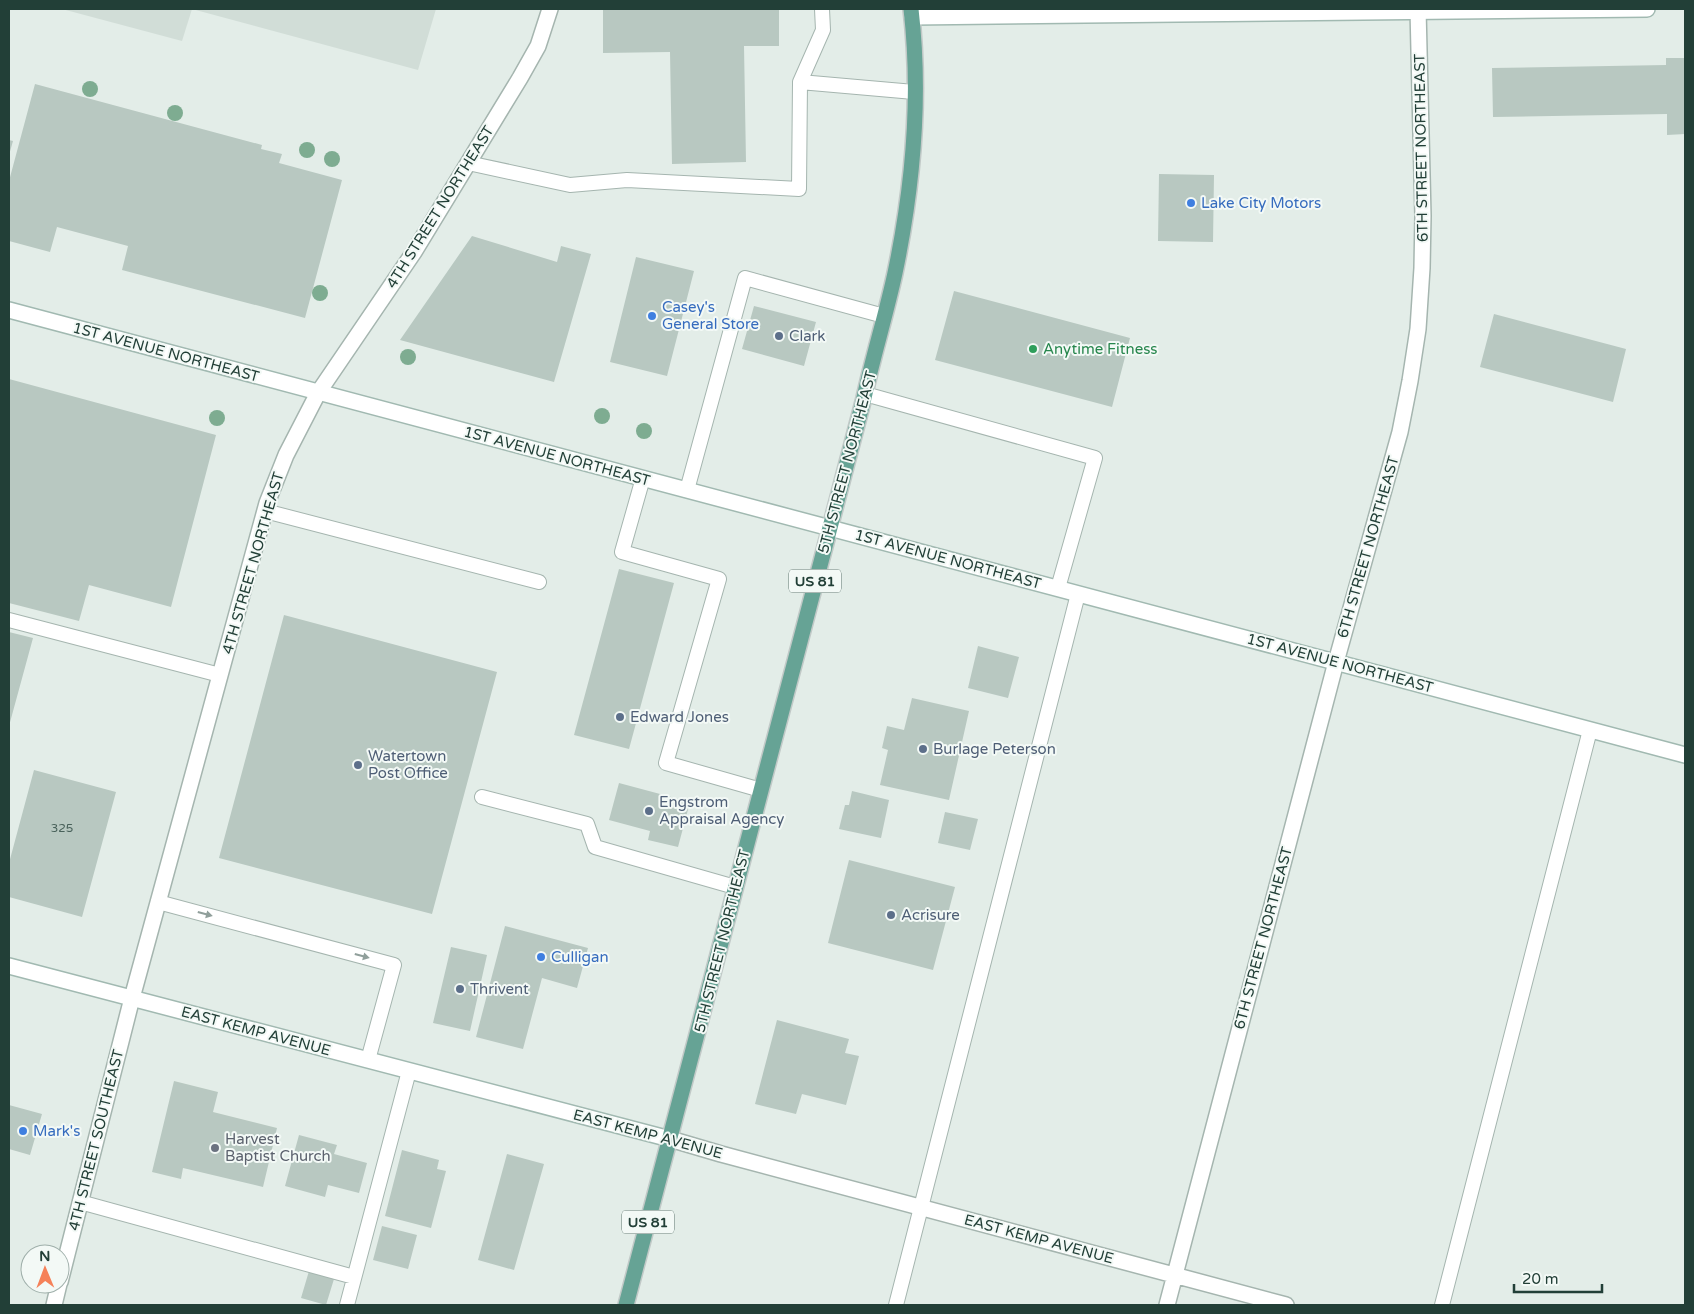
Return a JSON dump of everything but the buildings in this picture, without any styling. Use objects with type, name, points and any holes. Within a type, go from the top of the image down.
[{"type":"main road","name":"5TH STREET NORTHEAST","points":[[670,1139],[895,273],[911,164],[915,63],[911,13]]},
{"type":"main road","name":"US 81","points":[[626,1305],[670,1139]]},
{"type":"street","name":"4TH STREET NORTHEAST","points":[[132,998],[265,511],[286,455],[318,393],[414,252],[520,78],[538,46],[550,9]]},
{"type":"street","points":[[911,13],[1646,9]]},
{"type":"street","name":"6TH STREET NORTHEAST","points":[[1167,1305],[1336,662],[1400,432],[1410,381],[1418,329],[1423,224],[1418,10]]},
{"type":"street","name":"1ST AVENUE NORTHEAST","points":[[9,310],[1685,755]]},
{"type":"street","name":"EAST KEMP AVENUE","points":[[9,966],[670,1139],[1286,1305]]},
{"type":"street","name":"4TH STREET SOUTHEAST","points":[[70,1244],[132,998]]},
{"type":"lane","points":[[468,163],[570,185],[627,180],[799,189],[800,82],[824,30],[822,9]]},
{"type":"lane","points":[[800,82],[914,92]]},
{"type":"lane","points":[[687,490],[745,278],[884,316]]},
{"type":"lane","points":[[865,394],[1095,458],[1058,588]]},
{"type":"lane","points":[[643,478],[622,552],[719,579],[666,763],[761,790]]},
{"type":"lane","points":[[265,511],[539,582]]},
{"type":"lane","points":[[896,1305],[1078,594]]},
{"type":"lane","points":[[9,620],[220,675]]},
{"type":"lane","points":[[1442,1305],[1590,730]]},
{"type":"lane","points":[[482,797],[587,824],[595,847],[735,887]]},
{"type":"lane","points":[[158,902],[394,965],[368,1060]]},
{"type":"lane","points":[[347,1305],[408,1071]]},
{"type":"lane","points":[[80,1202],[354,1277]]},
{"type":"shaded area","points":[[62,9],[192,9],[182,41]]},
{"type":"shaded area","points":[[192,9],[436,9],[418,70]]},
{"type":"place","name":"Lake City Motors","points":[[1191,203]]},
{"type":"place","name":"Casey's General Store","points":[[652,316]]},
{"type":"place","name":"Clark","points":[[779,336]]},
{"type":"place","name":"Anytime Fitness","points":[[1033,349]]},
{"type":"place","name":"Edward Jones","points":[[620,717]]},
{"type":"place","name":"Burlage Peterson","points":[[923,749]]},
{"type":"place","name":"Watertown Post Office","points":[[358,765]]},
{"type":"place","name":"Engstrom Appraisal Agency","points":[[649,811]]},
{"type":"place","name":"Acrisure","points":[[891,915]]},
{"type":"place","name":"Culligan","points":[[541,957]]},
{"type":"place","name":"Thrivent","points":[[460,989]]},
{"type":"place","name":"Mark's","points":[[23,1131]]},
{"type":"place","name":"Harvest Baptist Church","points":[[215,1148]]}]
